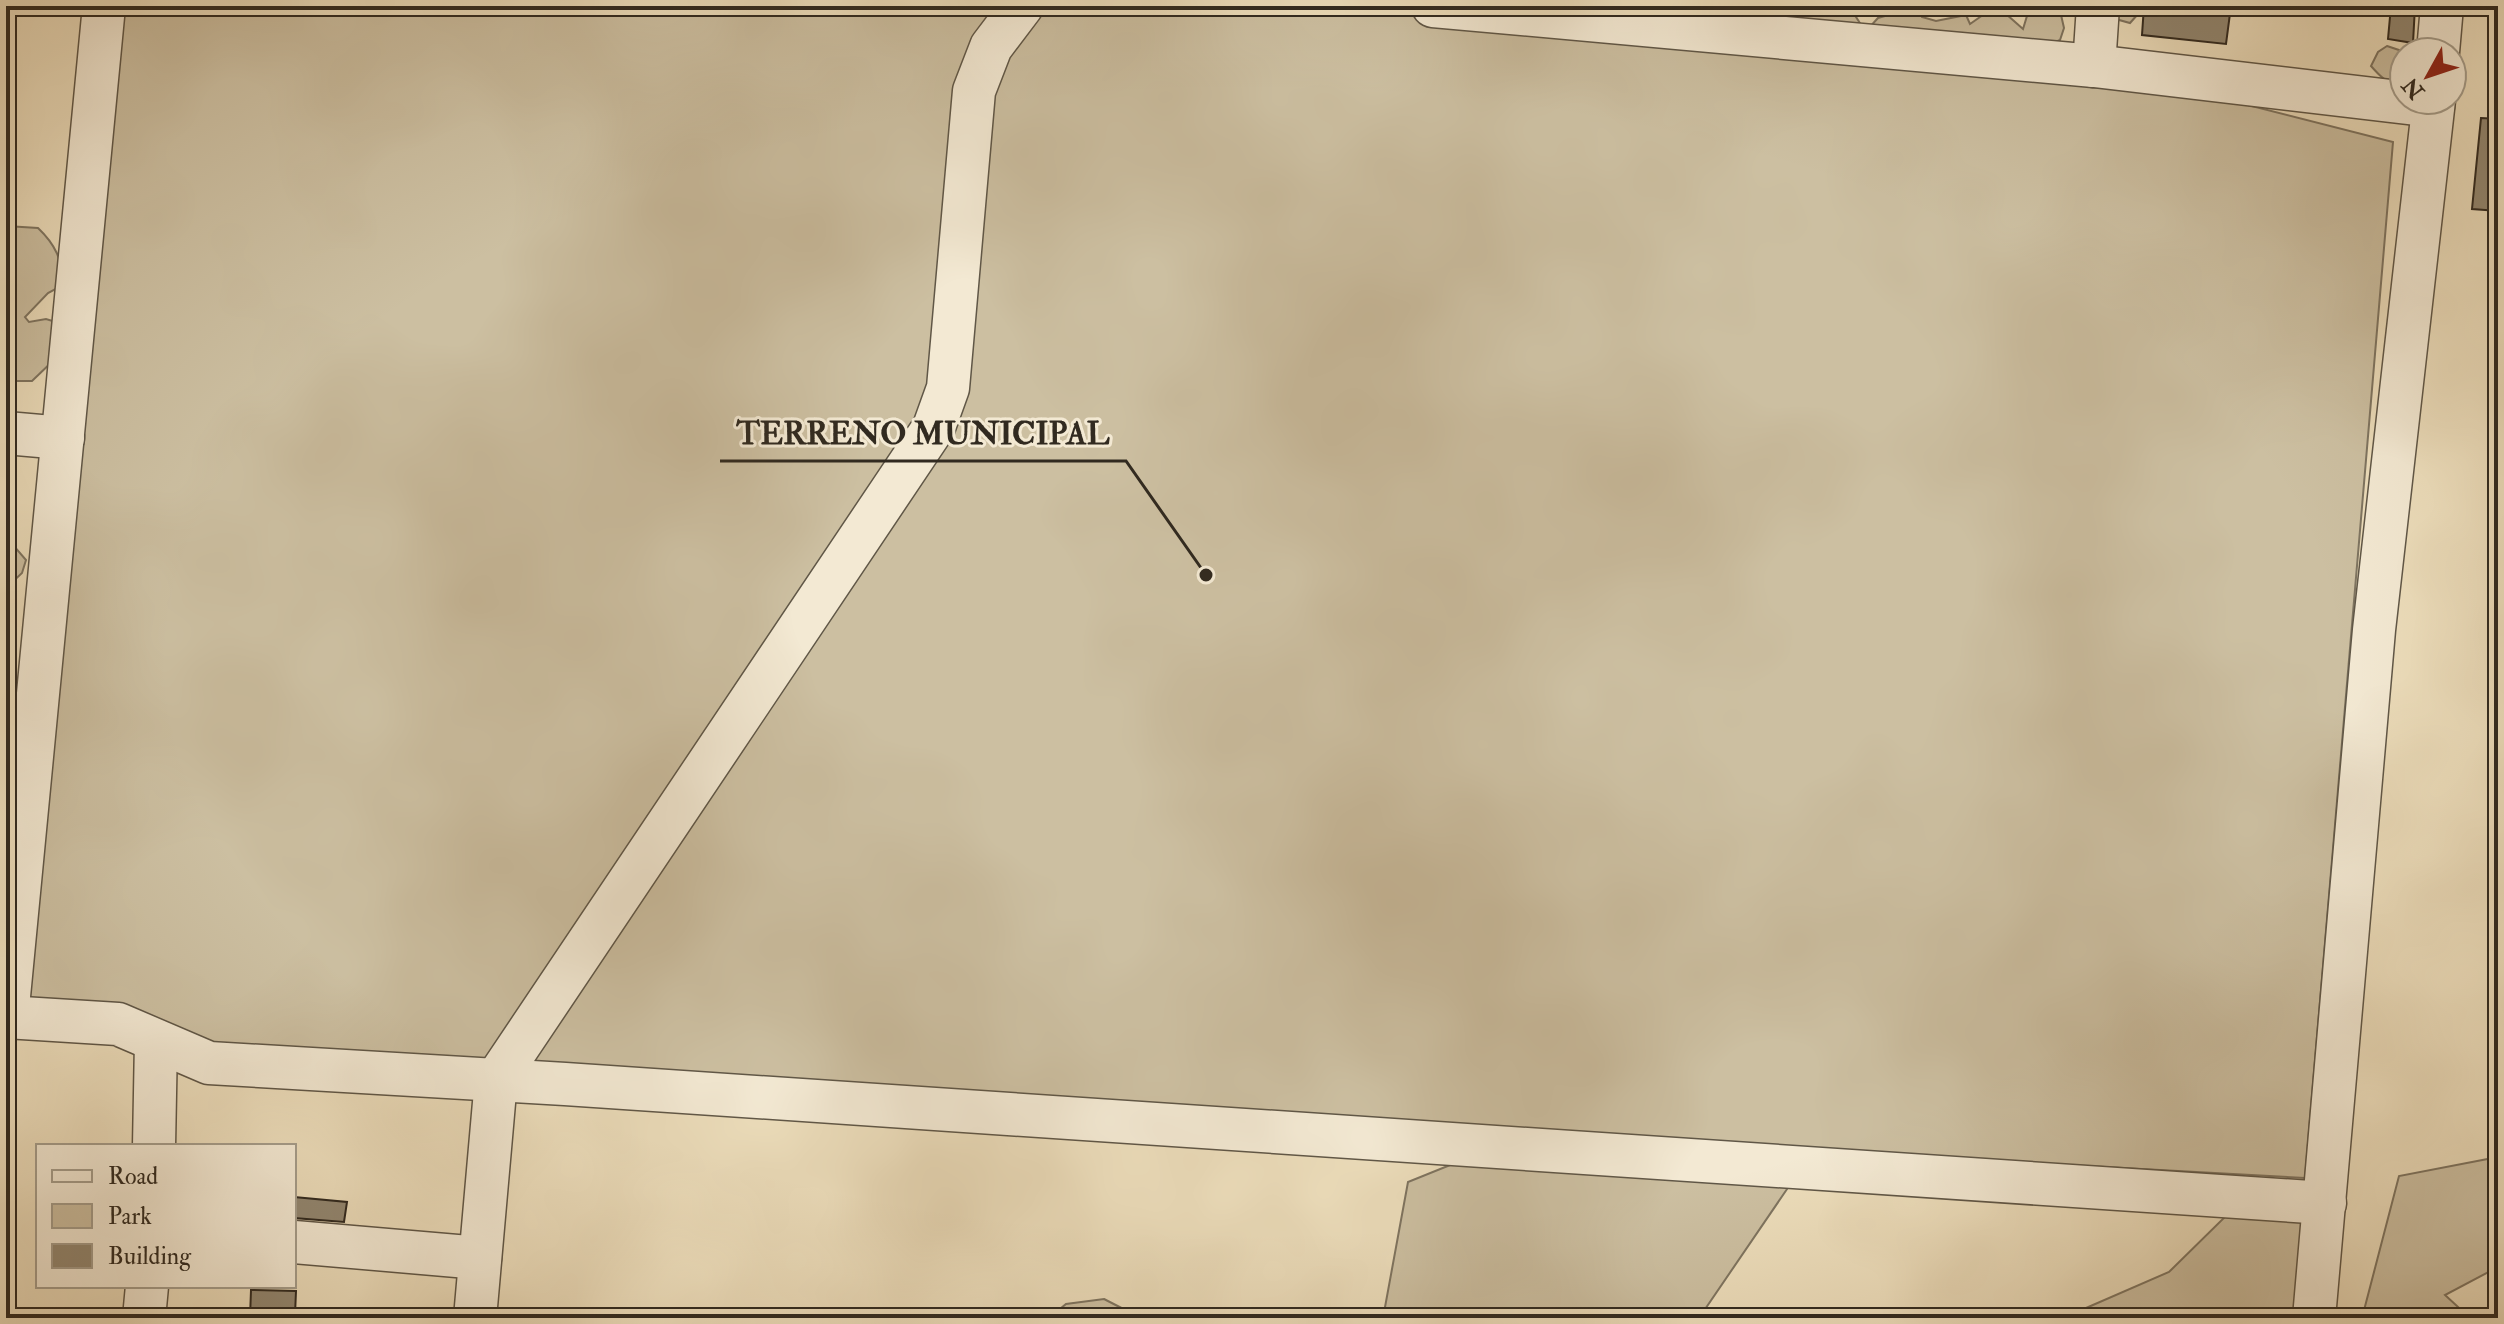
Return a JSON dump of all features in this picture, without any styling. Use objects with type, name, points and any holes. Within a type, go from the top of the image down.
[{"type":"street","points":[[104,6],[7,1017],[118,1024],[209,1063],[2325,1203]]},
{"type":"street","points":[[475,1318],[496,1080],[934,427],[948,388],[974,91],[991,47],[1022,6]]},
{"type":"street","points":[[1433,6],[1754,21],[2094,66],[2388,98]]},
{"type":"street","points":[[2094,66],[2098,6]]},
{"type":"street","points":[[2439,36],[2442,6]]},
{"type":"street","points":[[2314,1318],[2374,630],[2432,116]]},
{"type":"street","points":[[6,433],[63,438]]},
{"type":"street","points":[[154,1144],[156,1041]]},
{"type":"street","points":[[296,1242],[480,1258]]},
{"type":"street","points":[[144,1318],[147,1288]]},
{"type":"green space","points":[[105,6],[1392,6],[1525,17],[1566,6],[1666,6],[1666,14],[1868,29],[1878,18],[1892,14],[1884,6],[1921,6],[1922,17],[1936,21],[1966,15],[1970,24],[1990,10],[2006,14],[2023,29],[2027,16],[2042,6],[2059,6],[2064,28],[2060,40],[2048,45],[2094,66],[2393,142],[2305,1178],[1616,1140],[1798,1173],[1699,1318],[1383,1318],[1408,1182],[1522,1136],[209,1063],[18,1008]]},
{"type":"green space","points":[[1767,6],[1849,6],[1863,28],[1774,23]]},
{"type":"green space","points":[[2094,6],[2138,6],[2138,14],[2130,23],[2112,18]]},
{"type":"green space","points":[[2388,46],[2388,80],[2371,66],[2378,52]]},
{"type":"green space","points":[[6,226],[38,228],[57,253],[65,284],[48,293],[25,317],[29,322],[46,319],[56,322],[58,356],[32,381],[17,381],[6,374]]},
{"type":"green space","points":[[6,543],[14,546],[26,560],[22,573],[6,588]]},
{"type":"green space","points":[[2498,1157],[2498,1267],[2445,1295],[2470,1318],[2362,1318],[2399,1176]]},
{"type":"green space","points":[[2236,1206],[2311,1222],[2293,1318],[2063,1318],[2169,1272]]},
{"type":"green space","points":[[1104,1299],[1141,1318],[1049,1318],[1066,1304]]},
{"type":"building","points":[[2144,6],[2231,6],[2226,44],[2142,35]]},
{"type":"building","points":[[2391,6],[2415,6],[2413,36],[2388,36]]},
{"type":"building","points":[[2481,118],[2498,119],[2498,211],[2472,209]]},
{"type":"building","points":[[296,1197],[347,1202],[344,1222],[296,1218]]},
{"type":"building","points":[[251,1290],[296,1291],[295,1315],[250,1318]]},
{"type":"place","name":"TERRENO MUNICIPAL","points":[[1206,575]]}]
